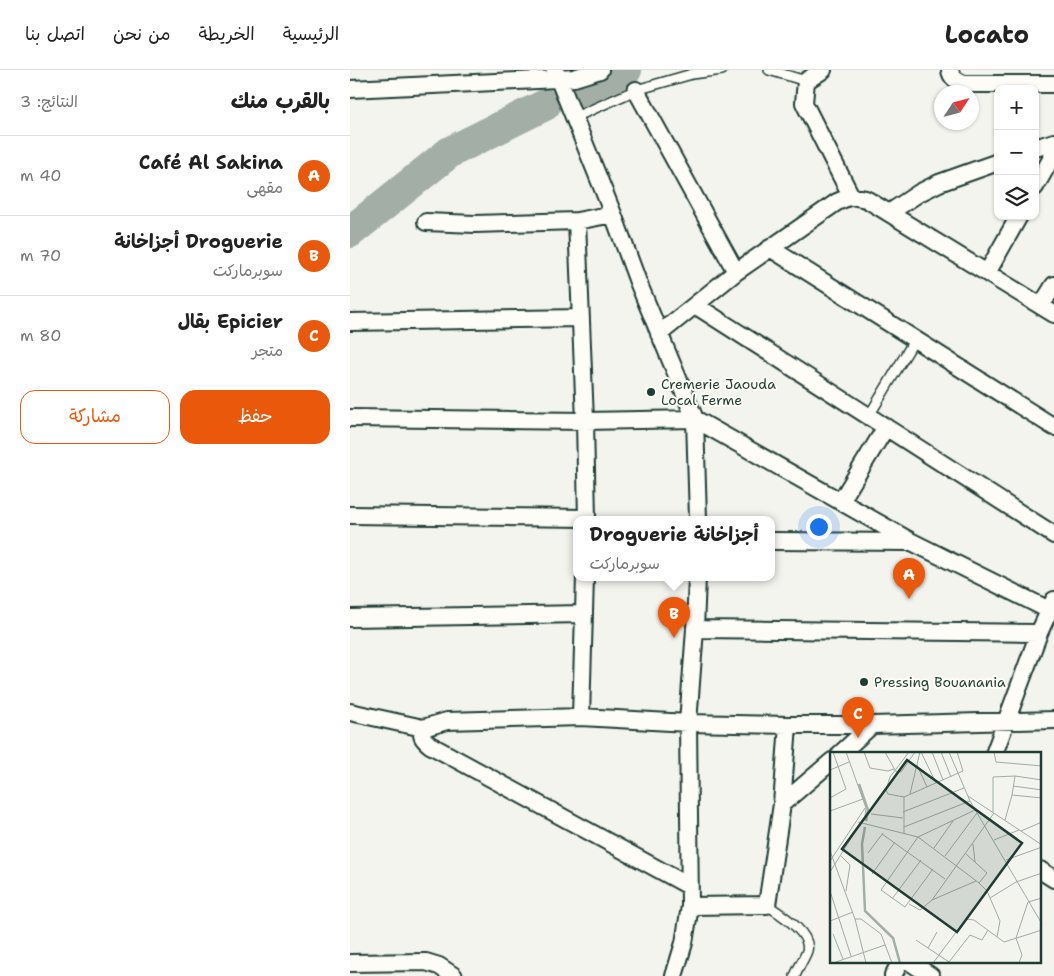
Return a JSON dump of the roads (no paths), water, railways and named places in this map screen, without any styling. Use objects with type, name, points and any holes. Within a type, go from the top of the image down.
[{"type":"street","points":[[350,90],[556,74],[574,78],[600,70]]},
{"type":"street","points":[[823,70],[806,82],[804,103],[852,196]]},
{"type":"street","points":[[950,70],[951,75],[964,84],[1054,84]]},
{"type":"street","points":[[556,74],[659,334],[695,419],[698,516]]},
{"type":"street","points":[[636,90],[736,272]]},
{"type":"street","points":[[1039,147],[1054,142]]},
{"type":"street","points":[[1039,180],[1054,154]]},
{"type":"street","points":[[889,213],[932,186],[994,163]]},
{"type":"street","points":[[659,334],[736,272],[837,202],[852,196],[866,199],[1048,310],[1054,285]]},
{"type":"street","points":[[426,222],[475,224],[577,221],[612,214]]},
{"type":"street","points":[[986,273],[1017,220]]},
{"type":"street","points":[[577,221],[587,516]]},
{"type":"street","points":[[770,248],[1054,427]]},
{"type":"street","points":[[695,306],[1054,535]]},
{"type":"street","points":[[350,322],[581,318]]},
{"type":"street","points":[[350,418],[695,419],[912,542],[1052,605],[1039,634],[995,752]]},
{"type":"street","points":[[840,501],[886,427]]},
{"type":"street","points":[[350,516],[573,518]]},
{"type":"street","points":[[775,541],[912,542]]},
{"type":"street","points":[[581,717],[585,581]]},
{"type":"street","points":[[674,976],[684,943],[690,906],[688,723],[697,581]]},
{"type":"street","points":[[350,618],[583,614]]},
{"type":"street","points":[[695,629],[1039,634]]},
{"type":"street","points":[[350,712],[423,728],[447,721],[581,717],[688,723],[788,725],[872,725],[1054,720]]},
{"type":"street","points":[[690,906],[768,905],[782,804],[788,725]]},
{"type":"street","points":[[842,752],[872,725]]},
{"type":"street","points":[[423,728],[421,734],[430,745],[689,886]]},
{"type":"street","points":[[782,804],[830,763]]},
{"type":"street","points":[[1042,871],[1054,879]]},
{"type":"street","points":[[350,963],[426,962],[439,966],[454,976]]},
{"type":"street","points":[[893,976],[899,964]]},
{"type":"street","points":[[913,964],[932,976]]},
{"type":"lane","points":[[573,118],[636,90],[692,74],[722,70]]},
{"type":"lane","points":[[769,70],[806,82]]},
{"type":"lane","points":[[869,416],[915,339]]},
{"type":"lane","points":[[768,905],[795,926],[807,941],[807,950],[795,976]]},
{"type":"waterway","points":[[580,91],[626,70]]},
{"type":"waterway","points":[[350,232],[450,152],[545,105]]},
{"type":"place","name":"Cremerie Jaouda Local Ferme","points":[[651,392]]},
{"type":"place","name":"Café Al Sakina","points":[[909,599]]},
{"type":"place","name":"Droguerie أجزاخانة","points":[[674,638]]},
{"type":"place","name":"Pressing Bouanania","points":[[864,682]]},
{"type":"place","name":"Epicier بقال","points":[[858,738]]}]
